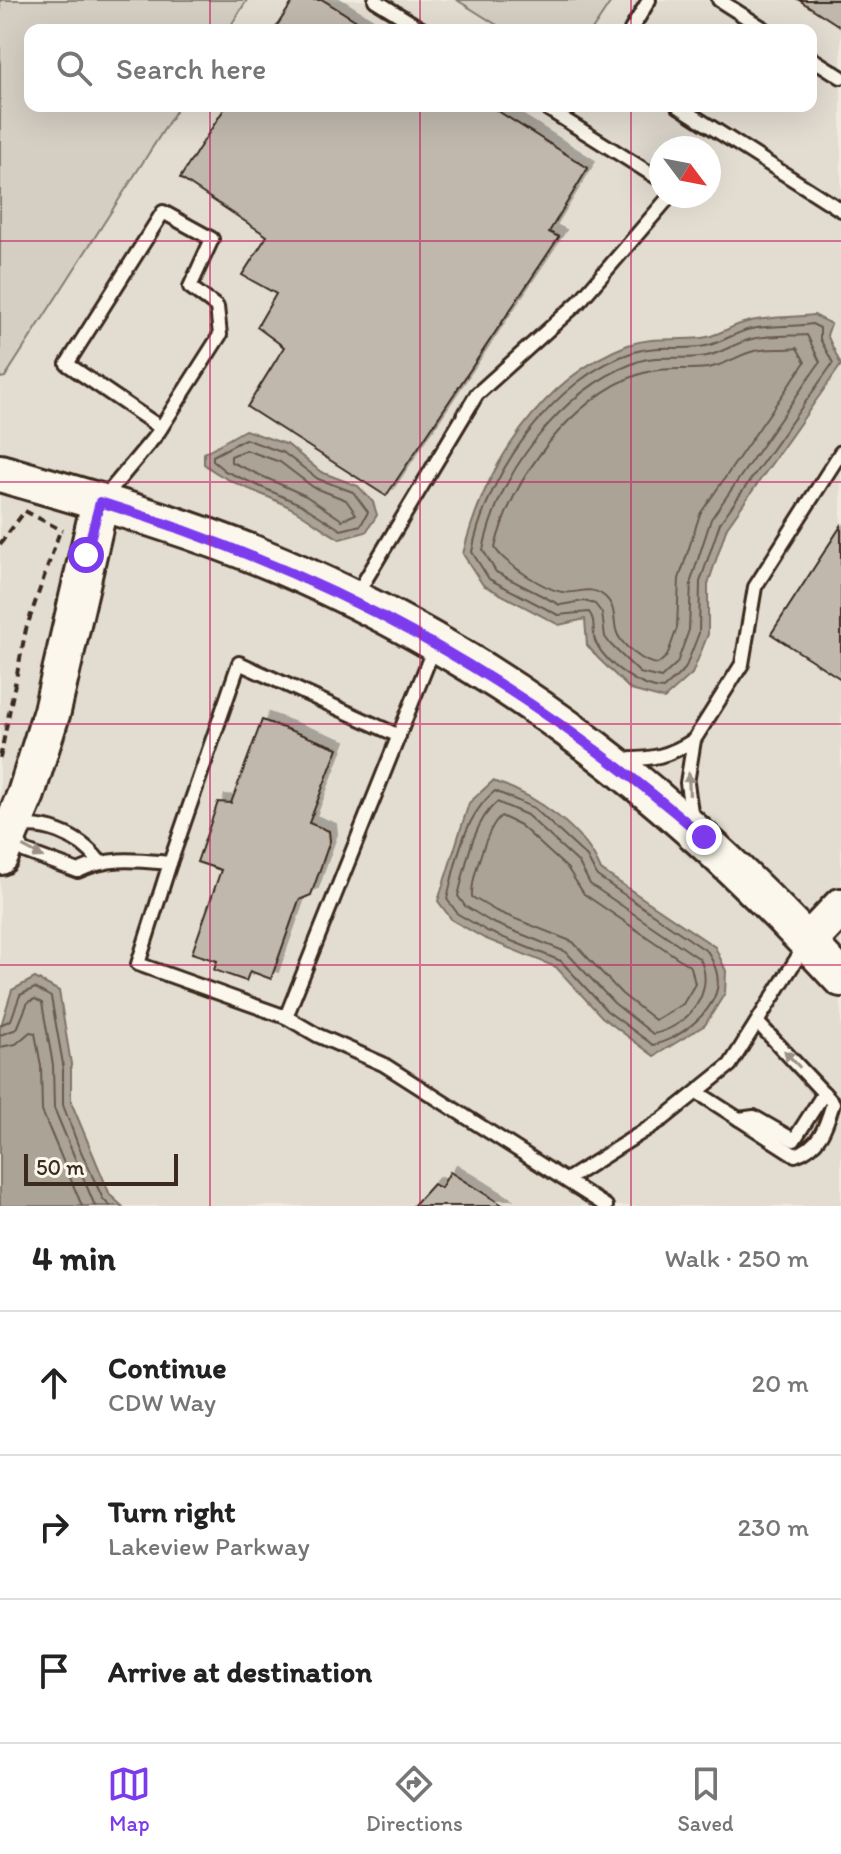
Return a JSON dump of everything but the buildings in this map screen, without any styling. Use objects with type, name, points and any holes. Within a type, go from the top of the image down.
[{"type":"street","points":[[0,473],[189,530],[354,599],[436,642],[522,696],[611,759],[694,828],[758,888],[841,978]]},
{"type":"street","points":[[3,830],[26,794],[52,711],[100,502]]},
{"type":"street","points":[[808,942],[841,907]]},
{"type":"lane","points":[[375,0],[413,24]]},
{"type":"lane","points":[[635,24],[649,0]]},
{"type":"lane","points":[[719,0],[757,24]]},
{"type":"lane","points":[[817,62],[841,77]]},
{"type":"lane","points":[[553,112],[649,172]]},
{"type":"lane","points":[[687,112],[841,210]]},
{"type":"lane","points":[[354,599],[477,394],[579,302],[660,208]]},
{"type":"lane","points":[[100,502],[161,428],[220,335],[217,307],[190,287],[212,239],[163,212],[67,364],[161,428]]},
{"type":"lane","points":[[694,828],[687,783],[694,740],[742,664],[755,587],[841,452]]},
{"type":"lane","points":[[286,1017],[436,642]]},
{"type":"lane","points":[[399,736],[239,663],[138,964],[286,1017],[317,1035],[383,1064],[606,1206]]},
{"type":"lane","points":[[611,759],[655,760],[673,754],[694,740]]},
{"type":"lane","points":[[3,830],[30,824],[63,834],[87,845],[99,861]]},
{"type":"lane","points":[[3,830],[24,851],[78,871],[99,861],[125,859],[170,863]]},
{"type":"lane","points":[[568,1179],[663,1119],[730,1065],[759,1024],[808,942]]},
{"type":"lane","points":[[697,1092],[795,1155],[810,1151],[825,1129],[833,1103],[759,1024]]},
{"type":"lane","points":[[739,1119],[754,1117],[794,1140],[824,1093]]},
{"type":"path","points":[[0,758],[26,629],[63,532],[13,506]]},
{"type":"path","points":[[0,544],[25,511]]},
{"type":"shaded area","points":[[0,0],[841,0],[841,1206],[0,1206]]},
{"type":"shaded area","points":[[0,0],[247,0],[232,24],[24,24],[24,112],[175,112],[5,377],[0,378]]},
{"type":"shaded area","points":[[457,0],[612,0],[596,24],[495,24]]},
{"type":"water","points":[[814,315],[831,324],[827,335],[841,365],[727,527],[708,584],[708,634],[692,674],[664,699],[631,690],[598,658],[587,645],[585,619],[559,625],[483,585],[463,554],[485,490],[521,430],[568,379],[597,360],[637,342],[707,337],[755,320]]},
{"type":"water","points":[[245,430],[288,445],[321,472],[358,486],[373,502],[377,515],[366,532],[340,539],[286,505],[226,479],[204,464],[204,453]]},
{"type":"water","points":[[493,781],[525,795],[556,815],[583,840],[601,870],[715,947],[726,971],[725,993],[705,1025],[654,1056],[602,1017],[556,967],[484,938],[452,920],[438,901],[469,803]]},
{"type":"water","points":[[35,978],[59,991],[71,1064],[71,1102],[110,1195],[122,1206],[0,1206],[0,1029],[12,990]]},
{"type":"route","points":[[86,555],[100,502],[189,530],[297,572],[436,642],[522,696],[587,741],[704,837]]}]
